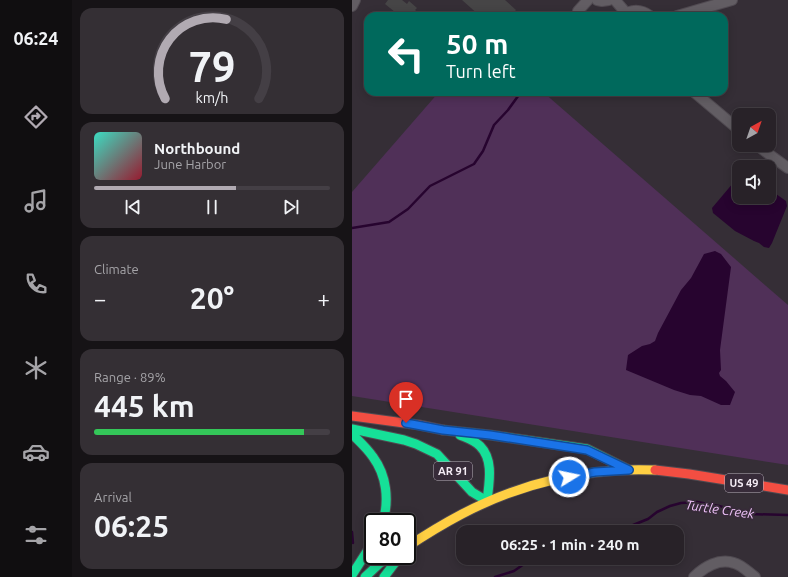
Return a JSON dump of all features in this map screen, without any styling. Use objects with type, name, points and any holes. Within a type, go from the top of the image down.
[{"type":"main road","points":[[352,416],[419,425],[443,430],[470,438],[478,443],[484,450],[489,464],[490,485],[487,501]]},
{"type":"main road","name":"AR 91","points":[[352,429],[404,440],[437,454],[472,492],[487,501]]},
{"type":"main road","points":[[443,430],[490,435],[587,450],[629,470]]},
{"type":"main road","points":[[352,434],[366,447],[382,470],[386,484],[386,513]]},
{"type":"main road","name":"US 49","points":[[416,541],[447,522],[487,501],[556,479],[595,472],[629,470],[670,472],[788,490]]},
{"type":"main road","points":[[352,575],[364,556]]},
{"type":"main road","points":[[365,577],[378,565]]},
{"type":"main road","points":[[384,577],[393,565]]},
{"type":"street","points":[[352,6],[355,0]]},
{"type":"street","points":[[578,11],[588,0]]},
{"type":"street","points":[[597,0],[609,0]]},
{"type":"street","points":[[615,0],[622,12]]},
{"type":"street","points":[[691,12],[732,0]]},
{"type":"street","points":[[630,12],[642,12]]},
{"type":"street","points":[[699,96],[732,124]]},
{"type":"street","points":[[766,152],[788,168]]},
{"type":"street","points":[[694,577],[709,566],[721,561],[734,563],[744,568],[754,577]]},
{"type":"shaded area","points":[[436,96],[548,96],[788,305],[788,465],[352,396],[352,192]]},
{"type":"shaded area","points":[[732,184],[732,204],[776,204],[776,194],[786,201],[787,206],[769,248],[764,247],[735,231],[713,213],[712,208]]},
{"type":"shaded area","points":[[715,251],[721,254],[731,267],[720,350],[721,370],[719,373],[735,392],[730,405],[721,405],[701,396],[690,395],[674,390],[626,370],[628,355],[642,346],[655,341],[681,290],[691,278],[704,254]]},
{"type":"building","points":[[388,0],[402,0],[407,4],[409,1],[417,8],[415,10],[417,12],[395,12],[385,4]]},
{"type":"building","points":[[462,0],[505,0],[516,10],[514,12],[476,12]]},
{"type":"waterway","points":[[352,228],[389,222],[408,209],[430,186],[474,164],[483,151],[494,125],[518,96]]},
{"type":"waterway","name":"Turtle Creek","points":[[633,525],[648,519],[657,512],[670,506],[681,503],[697,502],[748,514],[788,515]]},
{"type":"waterway","points":[[352,532],[353,543]]},
{"type":"waterway","name":"Turtle Creek","points":[[495,577],[514,571],[523,565]]},
{"type":"traffic: fast","points":[[352,429],[404,440],[437,454],[472,492],[487,501]]},
{"type":"traffic: fast","points":[[443,430],[587,449],[627,469]]},
{"type":"traffic: fast","points":[[352,434],[371,454],[378,464],[386,488],[385,513]]},
{"type":"traffic: fast","points":[[460,435],[478,444],[487,458],[490,472],[487,501]]},
{"type":"traffic: fast","points":[[352,575],[364,556]]},
{"type":"traffic: fast","points":[[365,577],[378,565]]},
{"type":"traffic: fast","points":[[384,577],[393,565]]},
{"type":"traffic: slow","points":[[416,541],[462,514],[484,503],[531,486],[580,474],[605,471],[655,470]]},
{"type":"traffic: jam","points":[[352,416],[419,425],[443,430]]},
{"type":"traffic: jam","points":[[655,470],[788,490]]},
{"type":"route","points":[[406,423],[443,430],[490,435],[587,450],[629,470],[595,472],[569,477]]}]
